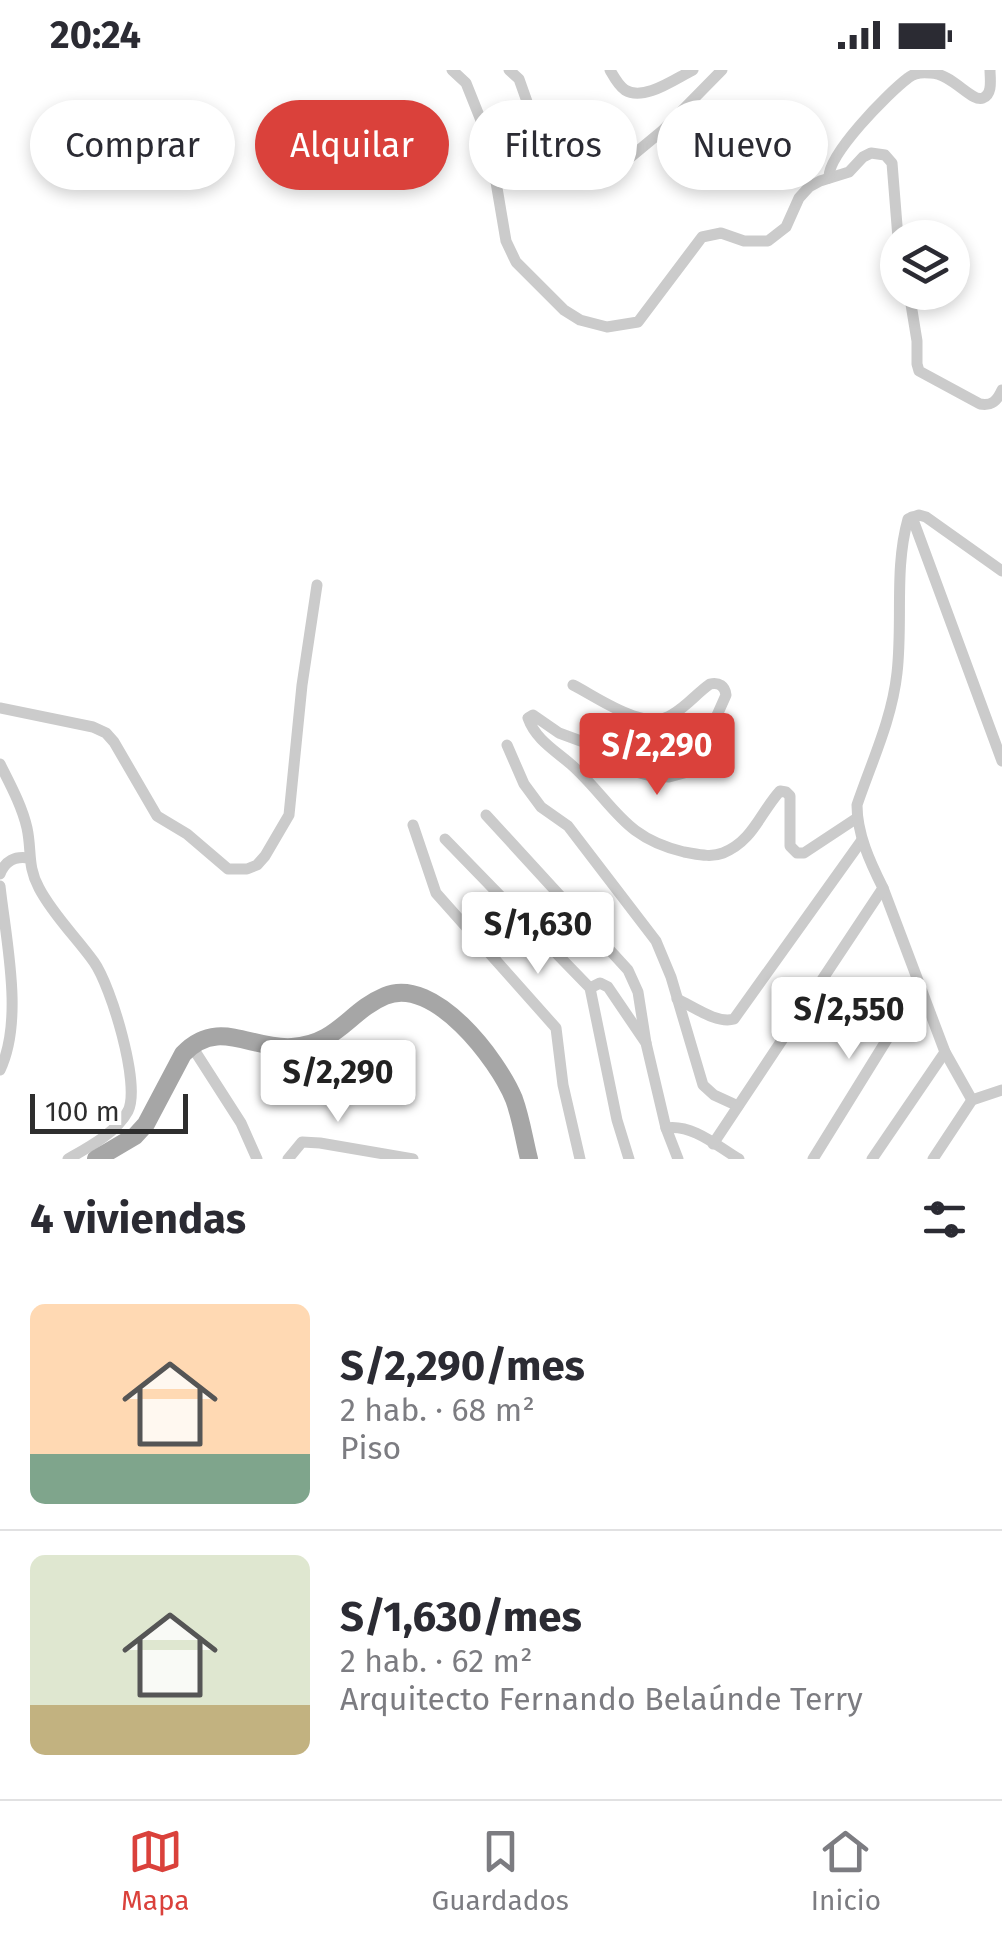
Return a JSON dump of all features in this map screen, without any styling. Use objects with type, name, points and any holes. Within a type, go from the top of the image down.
[{"type":"main road","points":[[96,1159],[135,1136],[146,1124],[191,1045],[206,1037],[220,1036],[278,1047],[305,1046],[333,1034],[394,992],[417,994],[440,1006],[495,1064],[515,1103],[529,1159]]},
{"type":"street","points":[[452,70],[469,88],[482,123],[483,155],[497,186],[511,254],[564,310],[588,323],[617,326],[638,322],[702,237],[721,233],[744,241],[768,241],[786,228],[804,192],[816,183],[854,169],[867,154],[886,156],[894,168],[896,220]]},
{"type":"street","points":[[508,70],[522,85],[530,110],[549,135],[578,166],[598,170],[627,160],[662,131],[722,70]]},
{"type":"street","points":[[610,70],[624,89],[639,94],[693,70]]},
{"type":"street","points":[[829,178],[830,165],[852,134],[908,78],[938,73],[980,99],[990,91],[990,70]]},
{"type":"street","points":[[912,310],[916,364],[922,374],[980,404],[995,401],[1002,390]]},
{"type":"street","points":[[912,516],[926,517],[1002,571]]},
{"type":"street","points":[[912,516],[1002,761]]},
{"type":"street","points":[[912,516],[906,524],[898,587],[900,629],[890,717],[857,805],[857,818],[862,840],[945,1052],[972,1100]]},
{"type":"street","points":[[0,708],[106,733],[157,816],[187,834],[223,866],[234,870],[252,868],[265,856],[289,815],[317,585]]},
{"type":"street","points":[[572,684],[646,720],[673,715],[710,684],[721,685],[726,691],[695,764],[684,773],[669,777],[632,771],[597,747],[569,738],[529,716],[530,724],[544,742],[578,770],[623,822],[658,843],[703,855],[724,852],[750,834],[777,793],[783,791],[790,796],[790,846],[797,853],[804,853],[857,818]]},
{"type":"street","points":[[507,745],[524,784],[542,807],[568,826],[656,942],[703,1084],[714,1096],[738,1106]]},
{"type":"street","points":[[0,764],[25,822],[32,874],[102,976],[131,1074],[127,1112],[97,1142],[68,1159]]},
{"type":"street","points":[[486,815],[628,970],[638,992],[666,1128],[678,1159]]},
{"type":"street","points":[[413,825],[436,893],[556,1028],[563,1086],[580,1159]]},
{"type":"street","points":[[445,838],[590,988],[617,1120],[629,1159]]},
{"type":"street","points":[[677,999],[728,1022],[734,1019],[862,840]]},
{"type":"street","points":[[0,874],[13,859],[28,858]]},
{"type":"street","points":[[0,886],[13,1022],[10,1047],[0,1070]]},
{"type":"street","points":[[713,1144],[883,888]]},
{"type":"street","points":[[590,988],[600,983],[608,988],[646,1043]]},
{"type":"street","points":[[813,1159],[920,986]]},
{"type":"street","points":[[191,1045],[241,1123],[257,1159]]},
{"type":"street","points":[[872,1159],[945,1052]]},
{"type":"street","points":[[933,1159],[972,1100],[1002,1090]]},
{"type":"street","points":[[666,1128],[677,1126],[693,1131],[739,1159]]},
{"type":"street","points":[[288,1159],[302,1142],[413,1159]]}]
